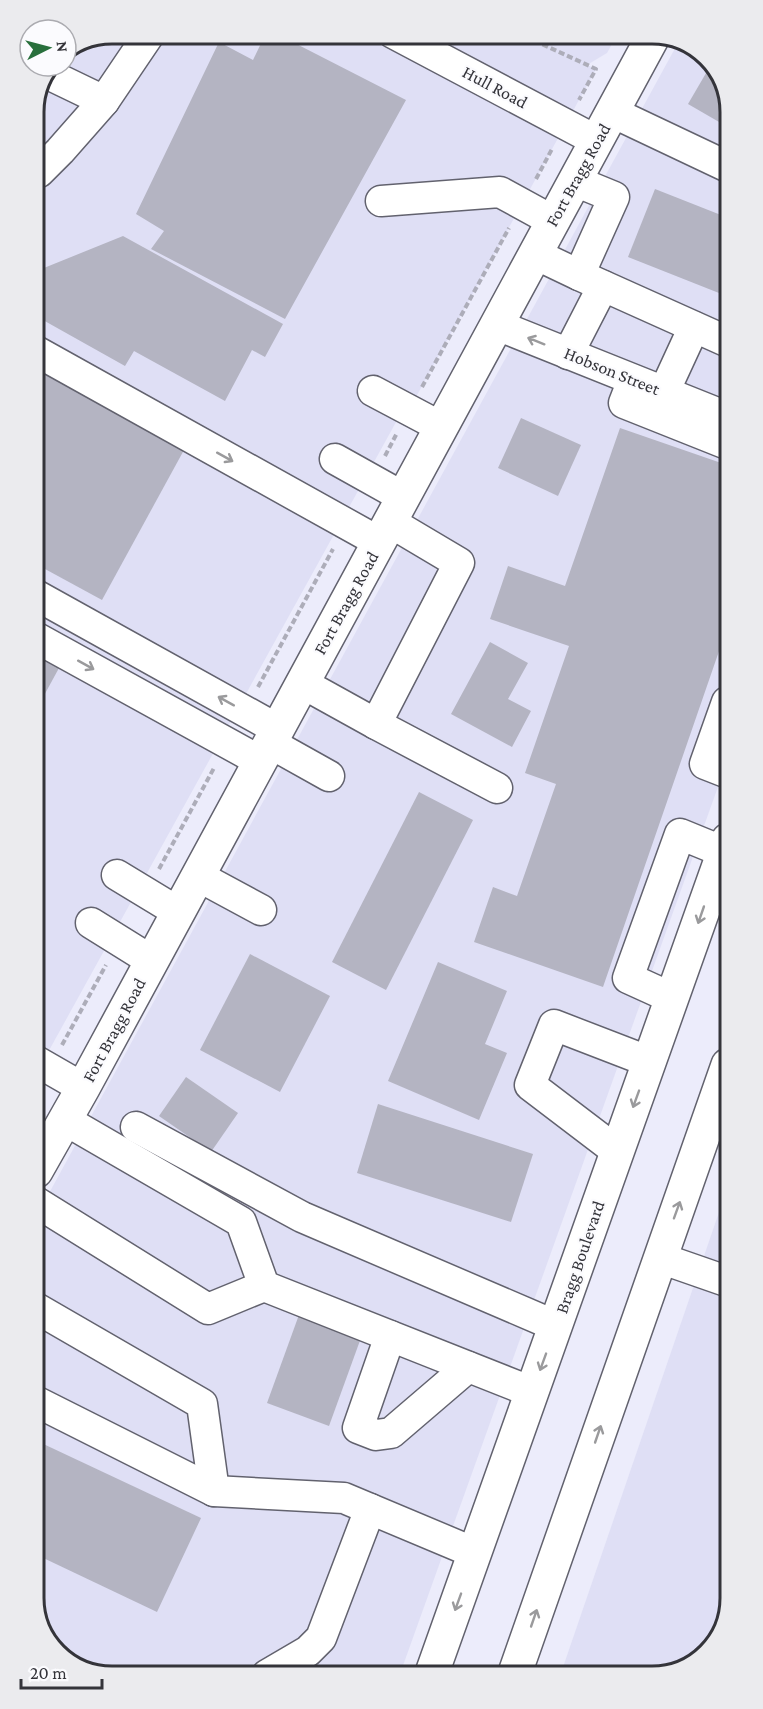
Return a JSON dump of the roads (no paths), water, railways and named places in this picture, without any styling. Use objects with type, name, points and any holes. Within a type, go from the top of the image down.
[{"type":"main road","name":"Fort Bragg Road","points":[[44,1157],[648,44]]},
{"type":"main road","name":"Bragg Boulevard","points":[[435,1666],[720,863]]},
{"type":"main road","points":[[518,1666],[720,1090]]},
{"type":"street","points":[[44,167],[104,101],[143,43]]},
{"type":"street","name":"Hull Road","points":[[417,44],[604,127],[720,164]]},
{"type":"street","points":[[56,78],[104,101]]},
{"type":"street","points":[[568,354],[614,197],[575,181]]},
{"type":"street","points":[[381,201],[500,192],[553,221]]},
{"type":"street","points":[[535,254],[720,338]]},
{"type":"street","name":"Hobson Street","points":[[497,325],[720,414]]},
{"type":"street","points":[[664,392],[694,327]]},
{"type":"street","points":[[44,356],[174,428],[391,520],[459,563],[376,724]]},
{"type":"street","points":[[633,380],[624,403],[720,441]]},
{"type":"street","points":[[373,391],[441,428]]},
{"type":"street","points":[[335,459],[391,520]]},
{"type":"street","points":[[44,600],[269,744]]},
{"type":"street","points":[[44,641],[269,744],[329,776]]},
{"type":"street","points":[[302,683],[497,788]]},
{"type":"street","points":[[720,724],[705,764],[720,770]]},
{"type":"street","points":[[672,998],[628,978],[680,834],[720,844]]},
{"type":"street","points":[[117,875],[178,912]]},
{"type":"street","points":[[198,876],[261,910]]},
{"type":"street","points":[[91,923],[152,961]]},
{"type":"street","points":[[618,1152],[530,1085],[554,1024],[650,1062]]},
{"type":"street","points":[[44,1066],[83,1088]]},
{"type":"street","points":[[65,1120],[241,1222],[264,1286]]},
{"type":"street","points":[[136,1127],[302,1217],[556,1326]]},
{"type":"street","points":[[224,1212],[236,1182]]},
{"type":"street","points":[[44,1207],[208,1309],[264,1286],[532,1392]]},
{"type":"street","points":[[660,1258],[720,1279]]},
{"type":"street","points":[[44,1313],[202,1404],[214,1491]]},
{"type":"street","points":[[390,1336],[358,1428],[376,1435],[391,1433],[468,1367]]},
{"type":"street","points":[[44,1406],[214,1491],[344,1498],[475,1553]]},
{"type":"street","points":[[284,1665],[308,1652],[321,1638],[370,1509]]}]
